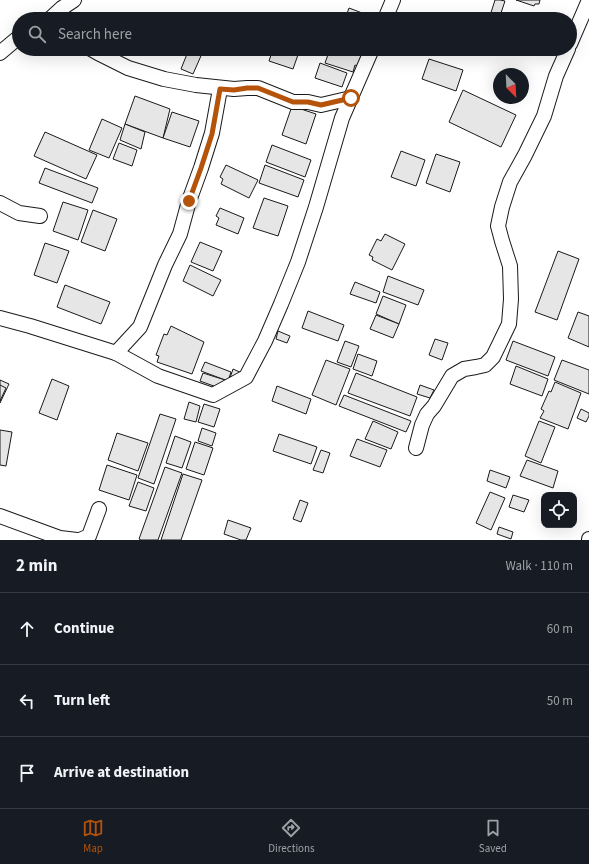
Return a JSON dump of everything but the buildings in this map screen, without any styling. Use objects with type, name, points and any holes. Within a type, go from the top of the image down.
[{"type":"street","points":[[58,12],[74,0]]},
{"type":"street","points":[[388,12],[393,0]]},
{"type":"street","points":[[577,28],[589,0]]},
{"type":"street","points":[[0,53],[12,43]]},
{"type":"street","points":[[104,56],[128,68],[164,79],[220,89],[234,90],[258,88],[293,102],[308,102],[321,105],[351,98]]},
{"type":"street","points":[[0,318],[116,353],[158,376],[213,395],[246,377],[267,335],[298,262],[342,118],[369,56]]},
{"type":"street","points":[[416,448],[422,425],[427,414],[434,406],[452,376],[464,369],[476,368],[485,365],[493,357],[508,324],[511,299],[510,266],[498,226],[502,207],[510,182],[544,116],[556,76],[565,56]]},
{"type":"street","points":[[116,353],[140,327],[165,265],[180,234],[189,201],[212,134],[220,89]]},
{"type":"street","points":[[0,203],[19,213],[40,216]]},
{"type":"street","points":[[0,516],[60,538],[79,540],[89,536],[99,509]]},
{"type":"route","points":[[189,201],[212,134],[220,89],[234,90],[258,88],[293,102],[308,102],[321,105],[351,98]]}]
